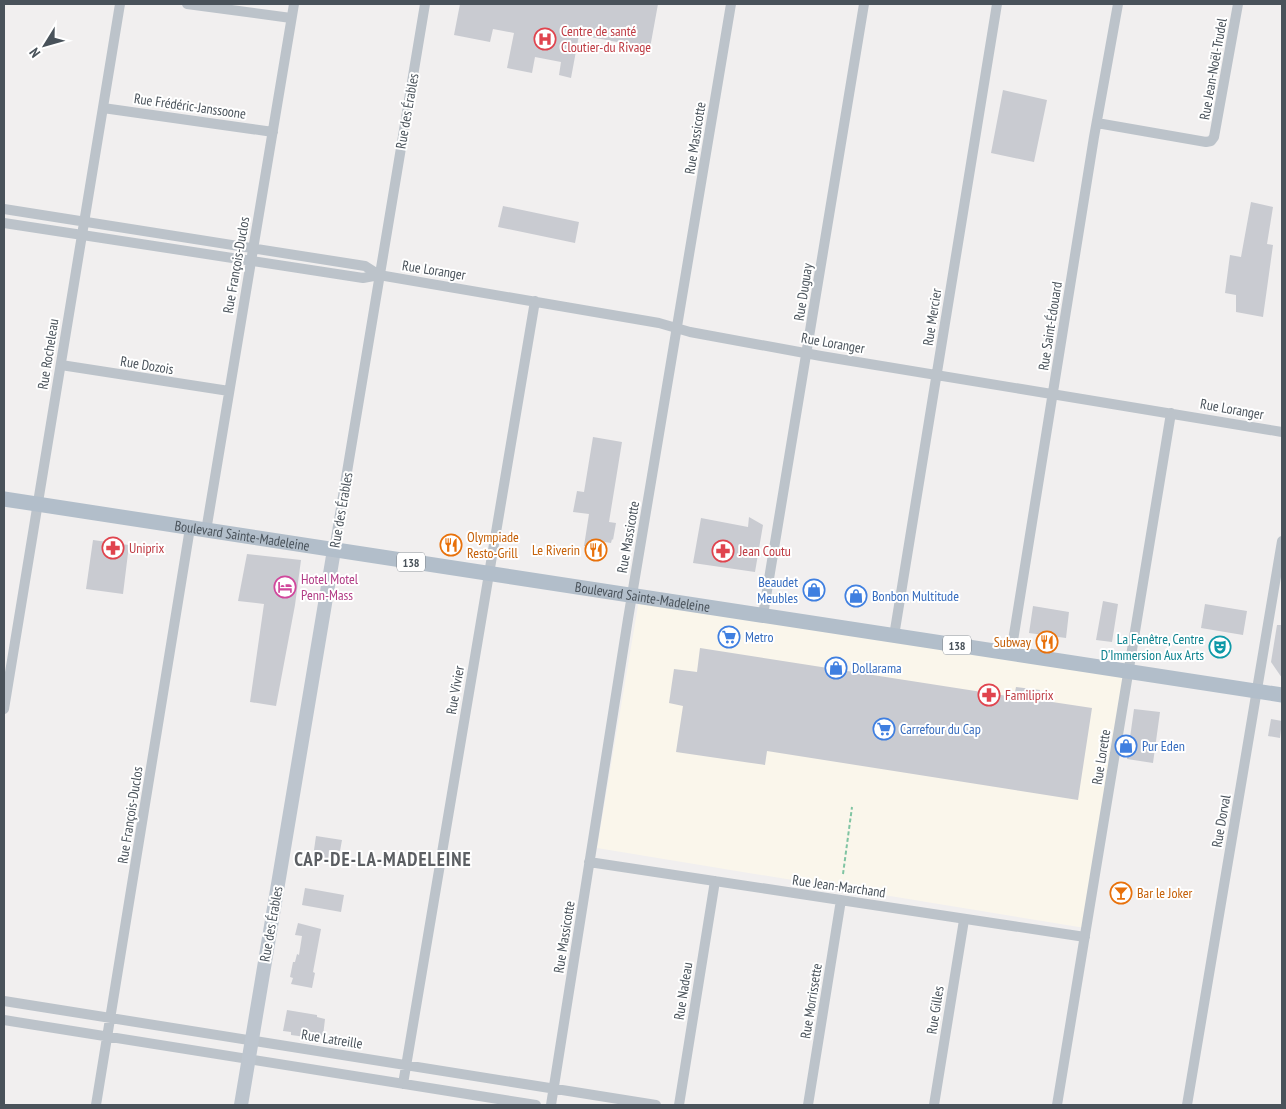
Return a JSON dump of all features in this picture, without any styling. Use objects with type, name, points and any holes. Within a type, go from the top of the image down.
[{"type":"main road","name":"Boulevard Sainte-Madeleine","points":[[4,499],[1282,695]]},
{"type":"street","name":"Rue Rocheleau","points":[[4,709],[120,4]]},
{"type":"street","points":[[186,4],[291,18]]},
{"type":"street","name":"Rue François-Duclos","points":[[206,531],[294,4]]},
{"type":"street","name":"Rue des Érables","points":[[241,1105],[425,4]]},
{"type":"street","name":"Rue Massicotte","points":[[551,1105],[632,595],[731,4]]},
{"type":"street","name":"Rue Duguay","points":[[763,614],[864,4]]},
{"type":"street","name":"Rue Mercier","points":[[894,636],[998,4]]},
{"type":"street","name":"Rue Saint-Édouard","points":[[1011,653],[1118,4]]},
{"type":"street","name":"Rue Jean-Noël-Trudel","points":[[1097,123],[1206,142],[1212,141],[1216,130],[1238,4]]},
{"type":"street","name":"Rue Frédéric-Janssoone","points":[[103,108],[273,132]]},
{"type":"street","name":"Rue Loranger","points":[[4,209],[365,266],[380,275]]},
{"type":"street","name":"Rue Loranger","points":[[4,223],[363,278],[380,275],[659,323],[690,332],[807,353],[1282,432]]},
{"type":"street","name":"Rue Vivier","points":[[403,1084],[535,301]]},
{"type":"street","name":"Rue Dozois","points":[[61,365],[229,391]]},
{"type":"street","name":"Rue Lorette","points":[[1058,1105],[1171,413]]},
{"type":"street","name":"Rue François-Duclos","points":[[96,1105],[190,528]]},
{"type":"street","name":"Rue Dorval","points":[[1187,1105],[1282,541]]},
{"type":"street","name":"Rue Jean-Marchand","points":[[590,862],[1085,938]]},
{"type":"street","name":"Rue Nadeau","points":[[679,1105],[715,881]]},
{"type":"street","name":"Rue Morrissette","points":[[808,1105],[841,900]]},
{"type":"street","name":"Rue Gilles","points":[[934,1105],[964,920]]},
{"type":"street","name":"Rue Latreille","points":[[4,1001],[656,1105]]},
{"type":"street","points":[[4,1020],[536,1105]]},
{"type":"path","points":[[843,874],[852,807]]},
{"type":"shaded area","points":[[640,594],[1130,673],[1085,928],[597,848]]},
{"type":"building","name":"Centre de santé Cloutier-du Rivage","points":[[460,4],[658,4],[650,48],[579,35],[571,78],[559,75],[561,62],[535,57],[532,73],[507,68],[514,33],[493,29],[490,42],[454,35]]},
{"type":"building","points":[[1003,90],[1047,100],[1034,162],[991,153]]},
{"type":"building","points":[[1251,202],[1273,207],[1267,244],[1273,245],[1263,317],[1236,312],[1236,295],[1225,293],[1230,255],[1241,257]]},
{"type":"building","points":[[503,206],[579,222],[575,243],[498,227]]},
{"type":"building","points":[[593,437],[622,442],[609,522],[616,523],[613,540],[611,543],[599,541],[598,548],[584,546],[589,514],[573,512],[577,491],[584,492]]},
{"type":"building","points":[[749,517],[763,525],[755,572],[693,563],[701,518],[748,527]]},
{"type":"building","points":[[93,540],[129,545],[123,594],[86,589]]},
{"type":"building","points":[[247,554],[301,560],[295,605],[276,706],[250,702],[264,604],[238,601]]},
{"type":"building","points":[[1103,601],[1118,604],[1112,642],[1096,640]]},
{"type":"building","points":[[1205,604],[1247,611],[1243,635],[1201,628]]},
{"type":"building","points":[[1033,606],[1069,612],[1066,638],[1029,633]]},
{"type":"building","points":[[1277,625],[1282,625],[1282,678],[1271,662]]},
{"type":"building","name":"Carrefour du Cap","points":[[700,648],[1014,697],[1016,687],[1040,690],[1039,700],[1092,708],[1078,800],[767,751],[765,765],[676,752],[683,706],[669,703],[674,669],[697,672]]},
{"type":"building","points":[[1134,709],[1160,712],[1153,763],[1127,759]]},
{"type":"building","points":[[1271,719],[1282,721],[1280,738],[1268,736]]},
{"type":"building","points":[[316,836],[342,840],[340,851],[329,850],[328,860],[313,857]]},
{"type":"building","points":[[305,888],[344,895],[341,912],[302,905]]},
{"type":"building","points":[[298,923],[321,929],[312,988],[291,984],[293,978],[290,977],[293,962],[295,962],[297,954],[299,955],[302,936],[295,935]]},
{"type":"building","points":[[287,1010],[317,1015],[317,1017],[325,1019],[323,1036],[314,1034],[314,1036],[306,1035],[306,1037],[291,1035],[291,1032],[283,1031]]},
{"type":"place","name":"Centre de santé Cloutier-du Rivage","points":[[545,39]]},
{"type":"place","name":"Olympiade Resto-Grill","points":[[451,545]]},
{"type":"place","name":"Uniprix","points":[[113,548]]},
{"type":"place","name":"Le Riverin","points":[[596,550]]},
{"type":"place","name":"Jean Coutu","points":[[723,551]]},
{"type":"place","name":"Hotel Motel Penn-Mass","points":[[285,587]]},
{"type":"place","name":"Beaudet Meubles","points":[[814,590]]},
{"type":"place","name":"Bonbon Multitude","points":[[856,596]]},
{"type":"place","name":"Metro","points":[[729,637]]},
{"type":"place","name":"Subway","points":[[1047,642]]},
{"type":"place","name":"La Fenêtre, Centre D'Immersion Aux Arts","points":[[1220,647]]},
{"type":"place","name":"Dollarama","points":[[836,668]]},
{"type":"place","name":"Familiprix","points":[[989,695]]},
{"type":"place","name":"Carrefour du Cap","points":[[884,729]]},
{"type":"place","name":"Pur Eden","points":[[1126,746]]},
{"type":"place","name":"Bar le Joker","points":[[1121,893]]},
{"type":"district","name":"CAP-DE-LA-MADELEINE","points":[[383,859]]}]
